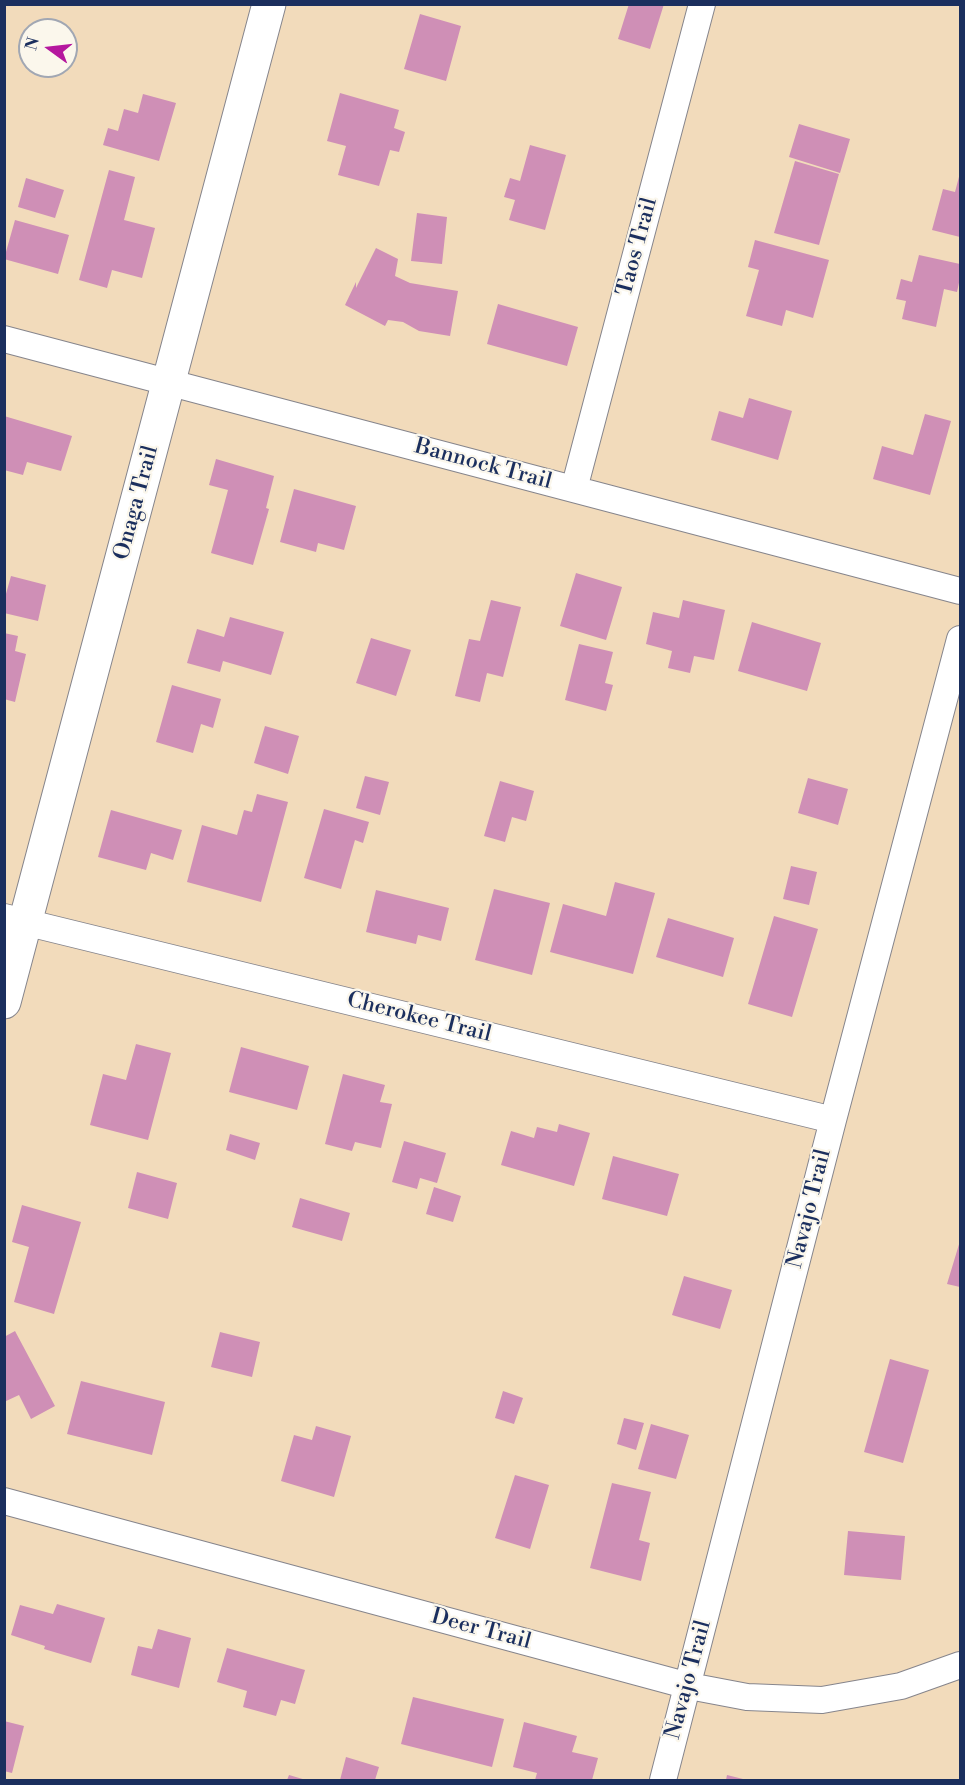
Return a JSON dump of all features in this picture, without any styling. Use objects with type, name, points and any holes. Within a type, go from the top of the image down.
[{"type":"street","name":"Onaga Trail","points":[[4,1002],[15,919],[169,382],[269,4]]},
{"type":"street","name":"Taos Trail","points":[[574,489],[702,4]]},
{"type":"street","name":"Bannock Trail","points":[[4,339],[960,591]]},
{"type":"street","name":"Navajo Trail","points":[[663,1780],[960,639]]},
{"type":"street","name":"Cherokee Trail","points":[[15,919],[833,1120]]},
{"type":"street","name":"Deer Trail","points":[[4,1502],[689,1686],[747,1697],[822,1700],[902,1686],[960,1665]]},
{"type":"building","points":[[629,4],[664,4],[650,49],[618,39]]},
{"type":"building","points":[[420,14],[461,26],[446,81],[404,69]]},
{"type":"building","points":[[340,93],[399,110],[394,128],[405,132],[399,152],[390,150],[379,186],[338,175],[346,146],[327,141]]},
{"type":"building","points":[[143,94],[176,103],[159,161],[103,145],[108,128],[118,131],[124,109],[138,113]]},
{"type":"building","points":[[799,124],[850,139],[840,173],[789,157]]},
{"type":"building","points":[[530,145],[566,155],[545,230],[509,220],[515,200],[504,197],[510,178],[520,181]]},
{"type":"building","points":[[795,161],[839,174],[819,245],[774,233]]},
{"type":"building","points":[[109,170],[135,177],[124,220],[155,228],[142,278],[112,270],[107,288],[79,280]]},
{"type":"building","points":[[960,173],[960,237],[932,230],[943,189],[955,192]]},
{"type":"building","points":[[26,178],[64,190],[55,218],[18,207]]},
{"type":"building","points":[[417,213],[447,217],[442,264],[411,261]]},
{"type":"building","points":[[15,220],[69,235],[58,274],[4,259]]},
{"type":"building","points":[[755,240],[829,260],[813,318],[786,310],[782,326],[746,316],[759,270],[748,267]]},
{"type":"building","points":[[376,248],[398,259],[395,276],[410,283],[458,291],[450,336],[419,331],[403,322],[388,320],[385,326],[345,305]]},
{"type":"building","points":[[919,255],[960,264],[957,292],[944,289],[936,327],[902,319],[906,301],[896,299],[901,279],[912,282]]},
{"type":"building","points":[[498,304],[578,327],[567,366],[487,344]]},
{"type":"building","points":[[749,398],[792,411],[778,460],[711,440],[719,411],[743,418]]},
{"type":"building","points":[[925,414],[951,421],[930,495],[873,479],[882,446],[913,455]]},
{"type":"building","points":[[4,416],[72,436],[61,471],[27,462],[23,475],[4,470]]},
{"type":"building","points":[[216,459],[274,476],[266,508],[269,509],[253,565],[211,553],[228,490],[209,485]]},
{"type":"building","points":[[294,489],[356,506],[344,550],[318,543],[316,552],[280,542]]},
{"type":"building","points":[[576,573],[622,587],[606,640],[560,626]]},
{"type":"building","points":[[11,576],[46,585],[38,621],[4,613],[4,601]]},
{"type":"building","points":[[491,600],[521,607],[503,677],[487,673],[480,702],[455,696],[469,639],[480,641]]},
{"type":"building","points":[[683,600],[725,610],[714,660],[694,656],[690,673],[668,668],[672,651],[646,644],[653,612],[679,618]]},
{"type":"building","points":[[230,617],[284,632],[271,675],[223,661],[220,672],[187,663],[197,629],[224,637]]},
{"type":"building","points":[[752,622],[821,643],[807,691],[738,671]]},
{"type":"building","points":[[4,633],[18,636],[15,651],[26,654],[15,702],[4,699]]},
{"type":"building","points":[[371,638],[411,650],[396,696],[356,683]]},
{"type":"building","points":[[579,644],[613,652],[605,683],[613,685],[606,711],[565,700]]},
{"type":"building","points":[[172,685],[221,699],[213,728],[201,724],[193,753],[156,742]]},
{"type":"building","points":[[265,726],[299,736],[288,774],[254,763]]},
{"type":"building","points":[[365,776],[389,782],[380,815],[356,808]]},
{"type":"building","points":[[808,778],[848,789],[838,825],[798,813]]},
{"type":"building","points":[[500,781],[534,791],[526,821],[512,817],[505,842],[484,836]]},
{"type":"building","points":[[257,794],[288,802],[261,902],[187,882],[202,825],[237,835],[244,810],[252,812]]},
{"type":"building","points":[[324,809],[369,822],[363,843],[355,840],[341,889],[304,878]]},
{"type":"building","points":[[111,810],[182,830],[173,860],[151,853],[146,870],[98,857]]},
{"type":"building","points":[[791,866],[817,872],[809,905],[783,899]]},
{"type":"building","points":[[615,882],[655,893],[633,974],[550,952],[563,904],[606,916]]},
{"type":"building","points":[[494,889],[550,903],[532,975],[475,960]]},
{"type":"building","points":[[376,890],[449,908],[441,941],[418,935],[416,944],[366,932]]},
{"type":"building","points":[[774,916],[818,929],[792,1017],[748,1004]]},
{"type":"building","points":[[668,918],[734,938],[723,977],[656,957]]},
{"type":"building","points":[[136,1044],[171,1053],[148,1140],[90,1125],[103,1074],[126,1080]]},
{"type":"building","points":[[241,1047],[309,1066],[297,1110],[229,1092]]},
{"type":"building","points":[[343,1074],[385,1085],[380,1102],[392,1104],[381,1148],[355,1142],[352,1151],[325,1144]]},
{"type":"building","points":[[559,1124],[590,1133],[574,1186],[501,1165],[511,1131],[534,1138],[537,1127],[557,1132]]},
{"type":"building","points":[[230,1134],[260,1143],[255,1160],[226,1150]]},
{"type":"building","points":[[404,1141],[446,1153],[437,1183],[420,1178],[417,1189],[392,1182]]},
{"type":"building","points":[[613,1156],[679,1174],[667,1216],[602,1199]]},
{"type":"building","points":[[137,1172],[177,1183],[168,1219],[128,1208]]},
{"type":"building","points":[[434,1187],[461,1196],[453,1222],[426,1214]]},
{"type":"building","points":[[300,1198],[350,1213],[342,1241],[292,1227]]},
{"type":"building","points":[[22,1205],[81,1222],[54,1314],[14,1302],[29,1247],[12,1242]]},
{"type":"building","points":[[960,1241],[960,1287],[947,1284]]},
{"type":"building","points":[[684,1276],[732,1290],[720,1329],[672,1315]]},
{"type":"building","points":[[15,1331],[55,1406],[31,1419],[19,1395],[4,1402],[4,1337]]},
{"type":"building","points":[[220,1332],[260,1342],[252,1377],[211,1367]]},
{"type":"building","points":[[890,1359],[929,1370],[903,1463],[864,1452]]},
{"type":"building","points":[[81,1381],[165,1402],[152,1455],[67,1434]]},
{"type":"building","points":[[503,1391],[523,1398],[514,1424],[495,1418]]},
{"type":"building","points":[[624,1418],[644,1423],[636,1450],[617,1444]]},
{"type":"building","points":[[651,1424],[689,1435],[676,1479],[638,1469]]},
{"type":"building","points":[[316,1426],[351,1436],[334,1497],[281,1481],[294,1435],[312,1440]]},
{"type":"building","points":[[515,1475],[549,1485],[530,1549],[495,1538]]},
{"type":"building","points":[[612,1483],[651,1492],[639,1540],[650,1543],[641,1581],[590,1568]]},
{"type":"building","points":[[848,1531],[905,1536],[901,1580],[844,1575]]},
{"type":"building","points":[[57,1604],[105,1618],[91,1663],[44,1649],[45,1646],[11,1635],[20,1605],[53,1614]]},
{"type":"building","points":[[158,1629],[191,1638],[179,1688],[131,1675],[138,1646],[152,1649]]},
{"type":"building","points":[[227,1648],[305,1670],[295,1704],[281,1700],[276,1716],[243,1707],[247,1691],[217,1682]]},
{"type":"building","points":[[413,1697],[504,1719],[492,1767],[401,1744]]},
{"type":"building","points":[[4,1721],[24,1726],[12,1773],[4,1771]]},
{"type":"building","points":[[524,1722],[577,1736],[572,1752],[598,1758],[592,1780],[535,1780],[537,1773],[513,1767]]},
{"type":"building","points":[[346,1757],[379,1767],[375,1780],[340,1780]]},
{"type":"building","points":[[289,1775],[306,1780],[287,1780]]},
{"type":"building","points":[[727,1775],[747,1780],[726,1780]]}]
